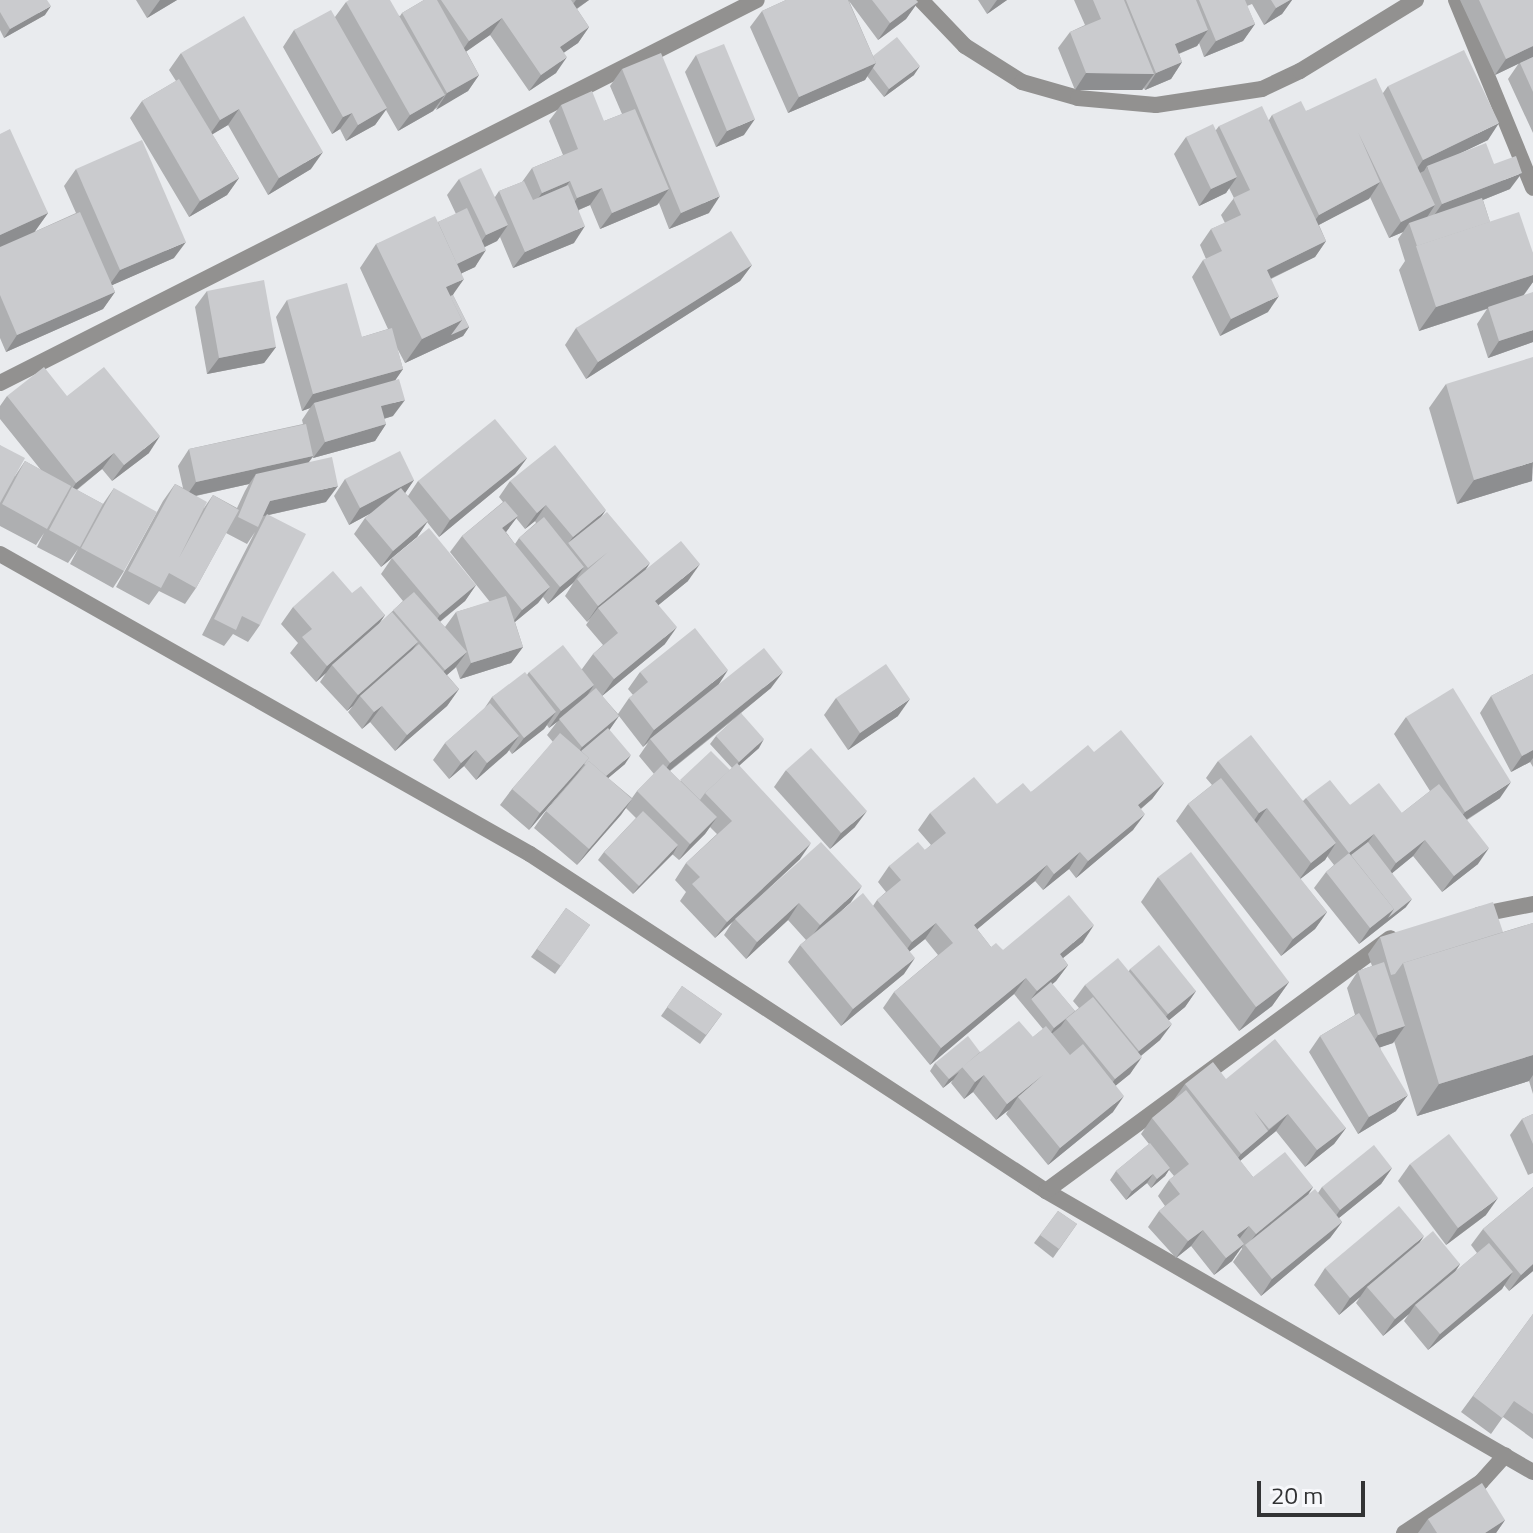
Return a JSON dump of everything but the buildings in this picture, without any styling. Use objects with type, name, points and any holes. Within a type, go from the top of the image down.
[{"type":"street","points":[[0,383],[757,0]]},
{"type":"street","points":[[921,0],[965,46],[1022,82],[1078,98],[1156,105],[1262,89],[1300,71],[1416,0]]},
{"type":"street","points":[[1456,0],[1533,188]]},
{"type":"street","points":[[0,554],[530,854],[1046,1191],[1533,1472]]},
{"type":"street","points":[[1463,918],[1533,904]]},
{"type":"street","points":[[1046,1191],[1364,954],[1384,940],[1409,931]]},
{"type":"street","points":[[1404,1533],[1481,1482],[1505,1455]]}]
